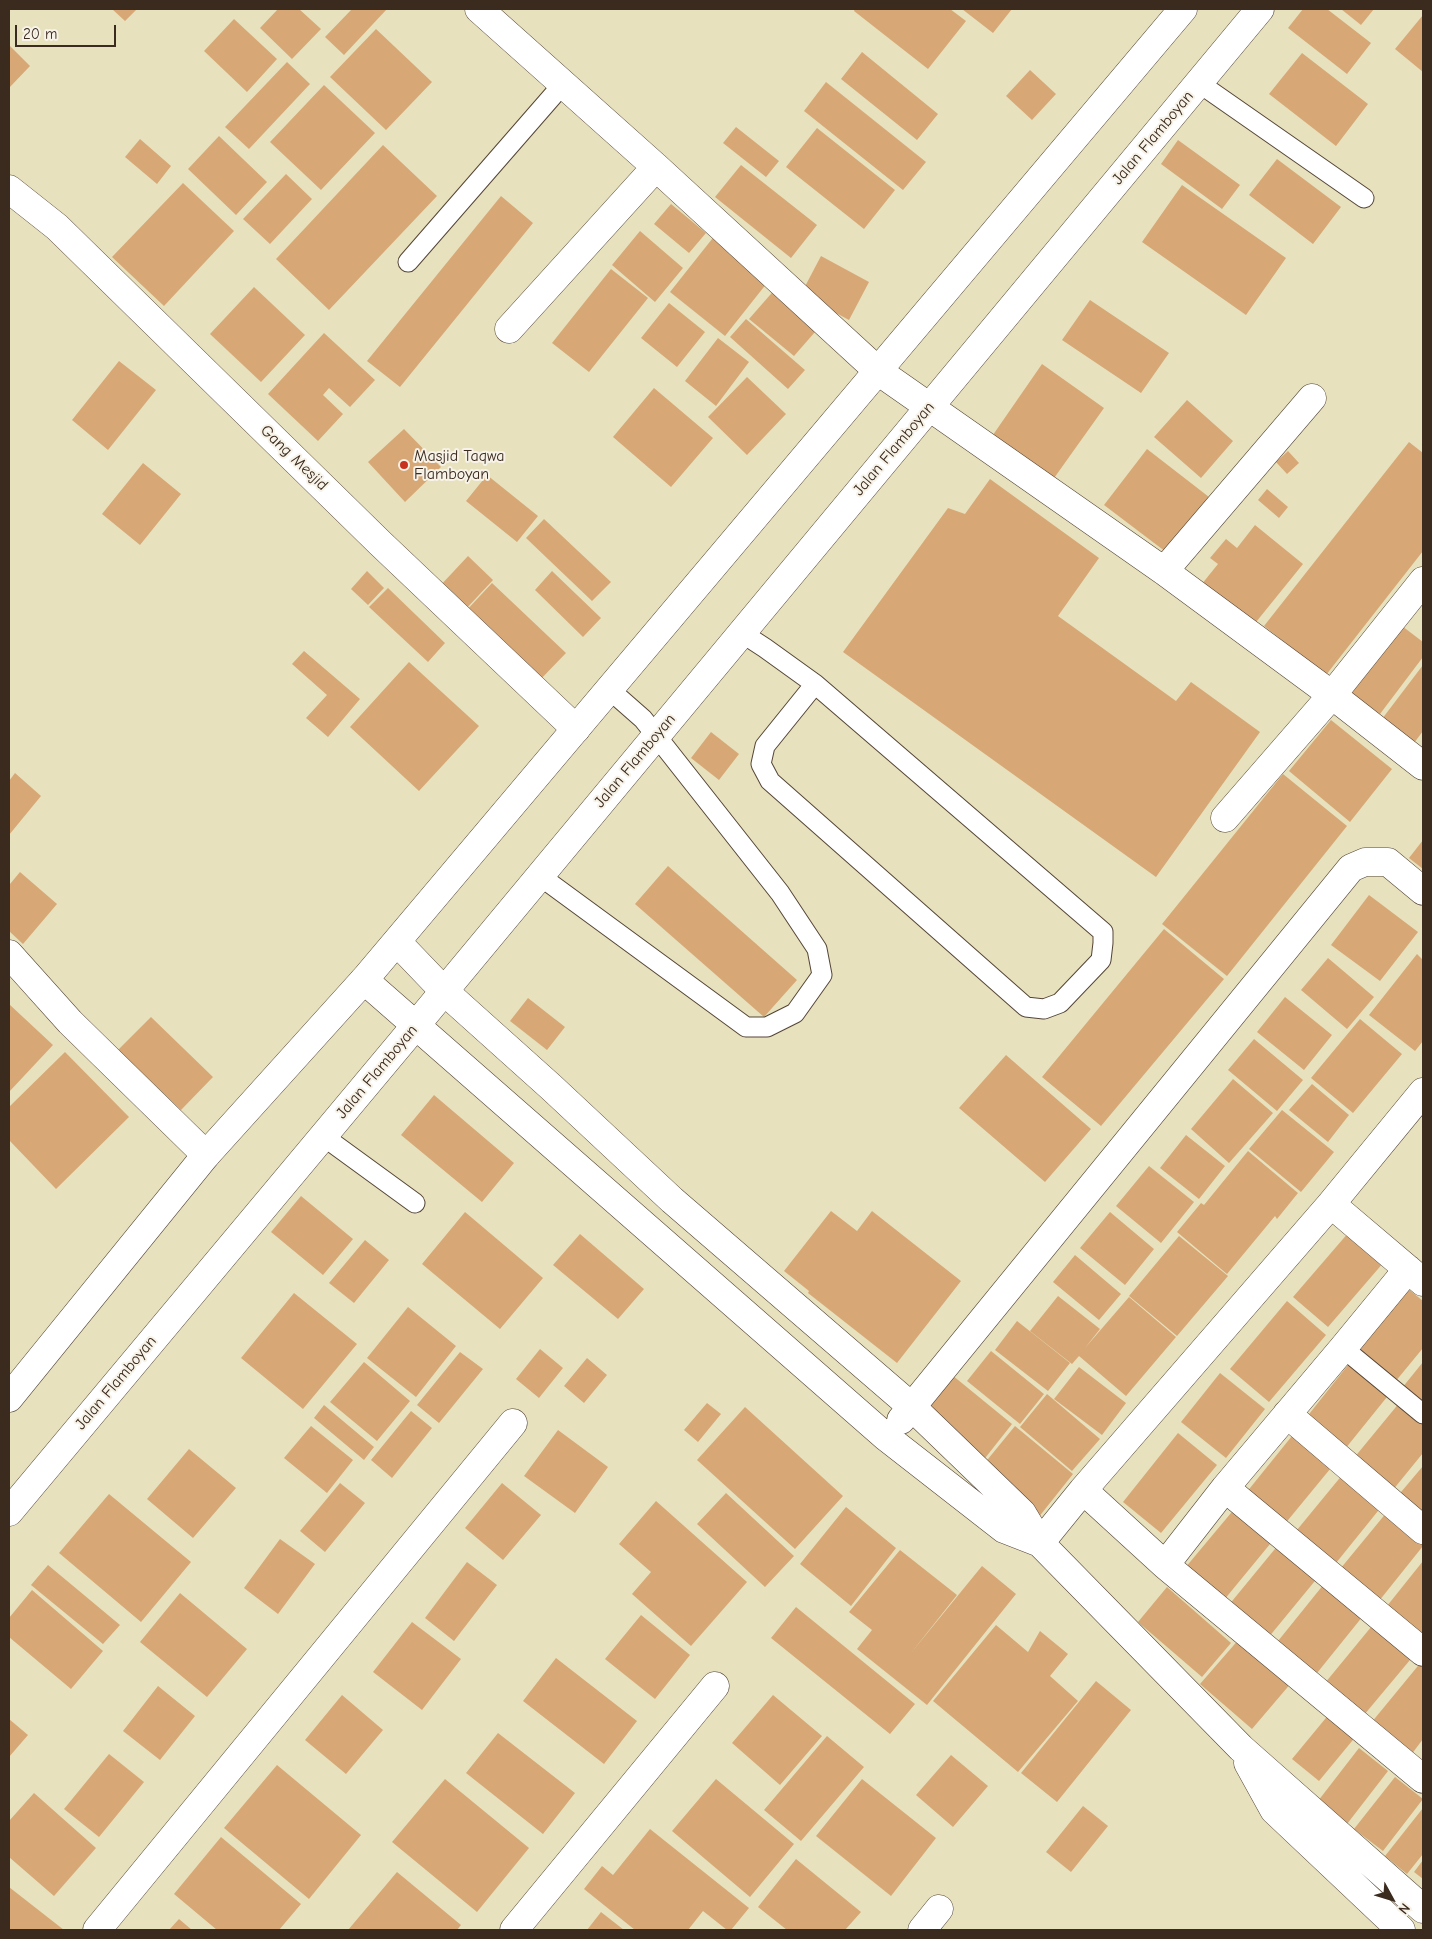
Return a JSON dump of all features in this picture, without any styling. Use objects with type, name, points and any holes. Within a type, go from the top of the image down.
[{"type":"street","points":[[480,9],[656,167],[878,371],[1164,571],[1332,695],[1423,766]]},
{"type":"street","points":[[9,1398],[206,1155],[397,942],[1183,9]]},
{"type":"street","name":"Jalan Flamboyan","points":[[9,1512],[416,1026],[1260,9]]},
{"type":"street","points":[[509,329],[656,167]]},
{"type":"street","name":"Gang Mesjid","points":[[9,189],[58,227],[380,543],[576,729]]},
{"type":"street","points":[[1164,571],[1312,398]]},
{"type":"street","points":[[1225,818],[1332,695],[1423,581]]},
{"type":"street","points":[[886,1437],[1351,868],[1365,862],[1388,862],[1423,891]]},
{"type":"street","points":[[397,942],[444,991],[551,1087],[672,1200],[912,1406],[1022,1513],[1040,1543],[1241,1748],[1423,1909]]},
{"type":"street","points":[[9,954],[70,1022],[206,1155]]},
{"type":"street","points":[[364,980],[886,1437],[1004,1529],[1040,1543]]},
{"type":"street","points":[[1040,1543],[1083,1490],[1331,1204],[1423,1092]]},
{"type":"street","points":[[1165,1565],[1225,1488],[1343,1348],[1415,1275],[1331,1204]]},
{"type":"street","points":[[1287,1414],[1423,1530]]},
{"type":"street","points":[[97,1930],[512,1422]]},
{"type":"street","points":[[1225,1488],[1423,1652]]},
{"type":"street","points":[[1083,1490],[1165,1565],[1423,1779]]},
{"type":"street","points":[[514,1930],[715,1686]]},
{"type":"street","points":[[1241,1748],[1274,1810],[1401,1930]]},
{"type":"street","points":[[922,1930],[939,1909]]},
{"type":"lane","points":[[1198,83],[1364,198]]},
{"type":"lane","points":[[408,262],[563,84]]},
{"type":"lane","points":[[742,633],[815,684],[1102,932],[1101,960],[1060,1003],[1044,1009],[1026,1007],[770,781],[761,764],[765,746],[815,684]]},
{"type":"lane","points":[[540,876],[746,1027],[767,1027],[795,1013],[822,975],[817,949],[780,893],[642,719],[610,690]]},
{"type":"lane","points":[[323,1136],[415,1203]]},
{"type":"lane","points":[[1343,1348],[1423,1414]]},
{"type":"building","points":[[112,9],[137,9],[125,21]]},
{"type":"building","points":[[278,9],[299,9],[321,29],[292,59],[260,28]]},
{"type":"building","points":[[352,9],[387,9],[344,55],[325,37]]},
{"type":"building","points":[[855,9],[950,9],[966,21],[928,69],[854,11]]},
{"type":"building","points":[[962,9],[1012,9],[993,33]]},
{"type":"building","points":[[1303,9],[1327,9],[1371,43],[1347,74],[1288,28]]},
{"type":"building","points":[[1341,9],[1374,9],[1361,25]]},
{"type":"building","points":[[1423,15],[1423,72],[1395,49]]},
{"type":"building","points":[[234,19],[277,59],[247,92],[204,51]]},
{"type":"building","points":[[376,29],[432,82],[386,130],[330,77]]},
{"type":"building","points":[[9,45],[30,66],[9,88]]},
{"type":"building","points":[[862,52],[938,114],[917,140],[841,79]]},
{"type":"building","points":[[1302,53],[1368,104],[1336,146],[1269,94]]},
{"type":"building","points":[[287,62],[310,84],[249,149],[225,127]]},
{"type":"building","points":[[1030,70],[1056,94],[1032,120],[1006,96]]},
{"type":"building","points":[[826,82],[926,162],[903,190],[804,111]]},
{"type":"building","points":[[324,85],[375,133],[321,190],[270,142]]},
{"type":"building","points":[[736,127],[779,161],[766,177],[723,143]]},
{"type":"building","points":[[817,128],[895,190],[864,229],[786,167]]},
{"type":"building","points":[[219,136],[267,182],[236,215],[188,169]]},
{"type":"building","points":[[140,139],[171,166],[157,184],[125,157]]},
{"type":"building","points":[[1178,140],[1240,185],[1222,209],[1161,164]]},
{"type":"building","points":[[383,145],[437,196],[329,310],[276,259]]},
{"type":"building","points":[[1277,159],[1341,207],[1313,244],[1249,195]]},
{"type":"building","points":[[741,165],[817,225],[791,258],[715,197]]},
{"type":"building","points":[[286,174],[312,199],[270,244],[243,219]]},
{"type":"building","points":[[183,183],[234,231],[164,306],[112,257]]},
{"type":"building","points":[[1182,185],[1286,258],[1246,315],[1142,242]]},
{"type":"building","points":[[501,196],[533,223],[400,387],[367,361]]},
{"type":"building","points":[[671,204],[706,233],[689,253],[654,224]]},
{"type":"building","points":[[640,231],[683,268],[655,302],[612,265]]},
{"type":"building","points":[[716,234],[771,278],[725,336],[670,292]]},
{"type":"building","points":[[821,256],[869,282],[849,320],[801,294]]},
{"type":"building","points":[[611,269],[648,298],[589,372],[552,343]]},
{"type":"building","points":[[254,287],[305,335],[261,382],[210,334]]},
{"type":"building","points":[[777,287],[822,324],[794,356],[749,319]]},
{"type":"building","points":[[1090,300],[1169,353],[1141,393],[1062,340]]},
{"type":"building","points":[[669,303],[705,332],[677,367],[641,338]]},
{"type":"building","points":[[746,319],[805,370],[788,389],[730,337]]},
{"type":"building","points":[[324,333],[375,380],[350,407],[329,388],[323,395],[343,414],[318,441],[268,394]]},
{"type":"building","points":[[718,338],[749,362],[716,406],[685,381]]},
{"type":"building","points":[[119,361],[156,390],[108,450],[72,420]]},
{"type":"building","points":[[1042,364],[1104,408],[1047,488],[986,445]]},
{"type":"building","points":[[747,377],[786,414],[747,455],[708,417]]},
{"type":"building","points":[[654,388],[713,438],[671,487],[613,437]]},
{"type":"building","points":[[1187,400],[1233,441],[1201,478],[1154,437]]},
{"type":"building","name":"Masjid Taqwa Flamboyan","points":[[404,429],[441,467],[405,502],[368,462]]},
{"type":"building","points":[[1409,442],[1423,453],[1423,551],[1326,675],[1264,626]]},
{"type":"building","points":[[1147,449],[1209,497],[1166,552],[1104,505]]},
{"type":"building","points":[[1288,451],[1299,463],[1287,474],[1276,462]]},
{"type":"building","points":[[143,463],[181,494],[140,545],[102,514]]},
{"type":"building","points":[[487,475],[538,516],[517,542],[466,501]]},
{"type":"building","points":[[990,479],[1099,558],[1058,616],[1176,701],[1191,682],[1260,732],[1156,877],[843,652],[948,508],[965,514]]},
{"type":"building","points":[[1267,489],[1288,507],[1279,518],[1258,500]]},
{"type":"building","points":[[544,519],[611,582],[592,601],[526,538]]},
{"type":"building","points":[[1255,525],[1303,564],[1248,632],[1197,590],[1218,564],[1210,558],[1226,539],[1237,548]]},
{"type":"building","points":[[468,556],[493,580],[464,611],[439,587]]},
{"type":"building","points":[[367,571],[384,588],[368,605],[351,589]]},
{"type":"building","points":[[552,571],[601,618],[583,637],[535,590]]},
{"type":"building","points":[[492,583],[566,653],[538,682],[465,612]]},
{"type":"building","points":[[388,588],[445,643],[428,662],[369,607]]},
{"type":"building","points":[[1402,626],[1423,642],[1423,657],[1380,714],[1351,693]]},
{"type":"building","points":[[304,651],[360,699],[328,737],[306,718],[327,695],[292,664]]},
{"type":"building","points":[[409,662],[479,726],[419,791],[350,727]]},
{"type":"building","points":[[1423,665],[1423,731],[1414,743],[1382,719]]},
{"type":"building","points":[[1331,720],[1392,769],[1350,822],[1289,771]]},
{"type":"building","points":[[711,732],[739,754],[719,780],[691,758]]},
{"type":"building","points":[[15,773],[41,796],[9,835],[9,781]]},
{"type":"building","points":[[1283,774],[1347,826],[1227,976],[1162,924]]},
{"type":"building","points":[[1423,840],[1423,869],[1409,858]]},
{"type":"building","points":[[668,866],[797,980],[764,1017],[635,904]]},
{"type":"building","points":[[20,872],[57,904],[23,944],[9,931],[9,883]]},
{"type":"building","points":[[1369,895],[1418,932],[1380,981],[1331,945]]},
{"type":"building","points":[[1164,929],[1224,979],[1101,1126],[1042,1077]]},
{"type":"building","points":[[1417,954],[1423,960],[1423,1041],[1415,1051],[1369,1015]]},
{"type":"building","points":[[1328,958],[1374,997],[1347,1029],[1301,990]]},
{"type":"building","points":[[1285,997],[1332,1035],[1304,1070],[1257,1032]]},
{"type":"building","points":[[528,998],[565,1027],[547,1050],[510,1021]]},
{"type":"building","points":[[9,1004],[53,1045],[9,1092]]},
{"type":"building","points":[[151,1017],[213,1077],[181,1110],[118,1050]]},
{"type":"building","points":[[1360,1019],[1402,1054],[1353,1113],[1311,1078]]},
{"type":"building","points":[[1254,1039],[1303,1080],[1277,1111],[1228,1070]]},
{"type":"building","points":[[65,1052],[129,1117],[56,1189],[9,1140],[9,1107]]},
{"type":"building","points":[[1006,1055],[1091,1129],[1045,1182],[959,1108]]},
{"type":"building","points":[[1233,1079],[1273,1113],[1229,1163],[1191,1129]]},
{"type":"building","points":[[1312,1084],[1349,1115],[1328,1142],[1289,1110]]},
{"type":"building","points":[[434,1095],[514,1163],[482,1202],[401,1135]]},
{"type":"building","points":[[1282,1110],[1334,1152],[1301,1192],[1249,1149]]},
{"type":"building","points":[[1186,1135],[1225,1166],[1199,1199],[1160,1168]]},
{"type":"building","points":[[1248,1151],[1298,1193],[1277,1219],[1275,1216],[1227,1274],[1177,1232],[1201,1203],[1204,1205]]},
{"type":"building","points":[[1149,1166],[1194,1202],[1161,1243],[1116,1206]]},
{"type":"building","points":[[301,1196],[353,1239],[323,1275],[271,1232]]},
{"type":"building","points":[[831,1211],[857,1231],[872,1211],[961,1281],[897,1363],[808,1293],[809,1291],[784,1271]]},
{"type":"building","points":[[465,1212],[543,1278],[500,1329],[422,1264]]},
{"type":"building","points":[[1110,1212],[1154,1249],[1125,1285],[1080,1248]]},
{"type":"building","points":[[1349,1232],[1384,1262],[1328,1327],[1293,1297]]},
{"type":"building","points":[[580,1234],[644,1289],[618,1319],[553,1265]]},
{"type":"building","points":[[1179,1236],[1228,1276],[1177,1336],[1129,1296]]},
{"type":"building","points":[[365,1240],[389,1260],[354,1303],[329,1283]]},
{"type":"building","points":[[1075,1255],[1121,1294],[1099,1320],[1053,1282]]},
{"type":"building","points":[[1407,1288],[1423,1301],[1423,1348],[1395,1382],[1356,1350]]},
{"type":"building","points":[[294,1293],[357,1344],[303,1409],[241,1358]]},
{"type":"building","points":[[1058,1296],[1100,1329],[1085,1348],[1129,1297],[1176,1337],[1126,1396],[1079,1356],[1072,1364],[1030,1331]]},
{"type":"building","points":[[1287,1301],[1326,1335],[1269,1402],[1230,1369]]},
{"type":"building","points":[[408,1307],[456,1346],[416,1397],[367,1358]]},
{"type":"building","points":[[1017,1321],[1070,1363],[1048,1391],[995,1350]]},
{"type":"building","points":[[540,1349],[563,1368],[539,1398],[516,1379]]},
{"type":"building","points":[[991,1351],[1044,1394],[1020,1424],[967,1381]]},
{"type":"building","points":[[460,1352],[483,1369],[439,1423],[417,1405]]},
{"type":"building","points":[[587,1358],[607,1375],[584,1403],[564,1386]]},
{"type":"building","points":[[1352,1360],[1391,1392],[1341,1454],[1302,1423]]},
{"type":"building","points":[[364,1362],[410,1401],[377,1441],[330,1402]]},
{"type":"building","points":[[1423,1362],[1423,1405],[1402,1388]]},
{"type":"building","points":[[1079,1367],[1126,1403],[1102,1435],[1054,1399]]},
{"type":"building","points":[[1220,1373],[1265,1409],[1226,1458],[1181,1422]]},
{"type":"building","points":[[952,1375],[1012,1424],[982,1462],[921,1412]]},
{"type":"building","points":[[1047,1394],[1100,1439],[1072,1471],[1020,1427]]},
{"type":"building","points":[[1400,1402],[1423,1421],[1423,1453],[1388,1496],[1349,1464]]},
{"type":"building","points":[[707,1403],[721,1414],[698,1442],[684,1430]]},
{"type":"building","points":[[324,1405],[374,1447],[364,1460],[314,1418]]},
{"type":"building","points":[[745,1407],[843,1496],[795,1549],[697,1460]]},
{"type":"building","points":[[411,1411],[432,1428],[392,1478],[371,1460]]},
{"type":"building","points":[[311,1426],[353,1460],[327,1493],[284,1458]]},
{"type":"building","points":[[1015,1426],[1073,1474],[1038,1518],[979,1470]]},
{"type":"building","points":[[558,1430],[608,1467],[575,1513],[524,1476]]},
{"type":"building","points":[[1296,1431],[1335,1463],[1284,1525],[1246,1493]]},
{"type":"building","points":[[1178,1433],[1217,1465],[1161,1533],[1123,1502]]},
{"type":"building","points":[[189,1449],[236,1488],[193,1538],[147,1499]]},
{"type":"building","points":[[1423,1466],[1423,1520],[1396,1498]]},
{"type":"building","points":[[1343,1474],[1382,1506],[1332,1568],[1292,1536]]},
{"type":"building","points":[[340,1483],[365,1503],[325,1552],[300,1531]]},
{"type":"building","points":[[502,1483],[541,1515],[503,1560],[465,1528]]},
{"type":"building","points":[[726,1493],[794,1556],[765,1587],[697,1524]]},
{"type":"building","points":[[109,1494],[191,1562],[141,1622],[59,1553]]},
{"type":"building","points":[[656,1501],[747,1582],[691,1646],[632,1594],[651,1572],[619,1544]]},
{"type":"building","points":[[846,1507],[896,1548],[851,1606],[800,1564]]},
{"type":"building","points":[[1236,1507],[1275,1538],[1224,1600],[1185,1568]]},
{"type":"building","points":[[1387,1512],[1423,1542],[1423,1546],[1375,1606],[1336,1574]]},
{"type":"building","points":[[280,1539],[315,1564],[278,1614],[244,1588]]},
{"type":"building","points":[[1279,1544],[1319,1576],[1268,1638],[1228,1606]]},
{"type":"building","points":[[900,1550],[957,1595],[911,1653],[982,1566],[1016,1594],[927,1705],[857,1649],[872,1630],[849,1612]]},
{"type":"building","points":[[1423,1561],[1423,1641],[1383,1611]]},
{"type":"building","points":[[467,1562],[497,1585],[454,1641],[425,1618]]},
{"type":"building","points":[[48,1565],[120,1625],[103,1644],[31,1585]]},
{"type":"building","points":[[1324,1584],[1363,1616],[1313,1678],[1274,1646]]},
{"type":"building","points":[[1167,1587],[1231,1643],[1202,1677],[1138,1622]]},
{"type":"building","points":[[32,1590],[103,1651],[71,1689],[9,1637],[9,1618]]},
{"type":"building","points":[[180,1593],[247,1649],[207,1697],[140,1642]]},
{"type":"building","points":[[796,1607],[915,1704],[890,1734],[771,1638]]},
{"type":"building","points":[[641,1615],[690,1655],[655,1699],[605,1659]]},
{"type":"building","points":[[1376,1621],[1415,1654],[1364,1715],[1325,1683]]},
{"type":"building","points":[[412,1622],[461,1659],[422,1710],[373,1672]]},
{"type":"building","points":[[996,1625],[1028,1652],[1040,1631],[1068,1654],[1050,1676],[1078,1701],[1018,1772],[933,1701]]},
{"type":"building","points":[[1240,1638],[1292,1682],[1252,1729],[1200,1684]]},
{"type":"building","points":[[556,1658],[637,1721],[604,1764],[523,1701]]},
{"type":"building","points":[[1422,1661],[1423,1739],[1411,1755],[1371,1723]]},
{"type":"building","points":[[1096,1681],[1131,1710],[1057,1802],[1021,1773]]},
{"type":"building","points":[[158,1686],[195,1716],[160,1760],[123,1731]]},
{"type":"building","points":[[342,1695],[383,1730],[346,1774],[305,1740]]},
{"type":"building","points":[[773,1695],[822,1736],[780,1785],[732,1743]]},
{"type":"building","points":[[1330,1713],[1357,1735],[1319,1781],[1292,1759]]},
{"type":"building","points":[[9,1719],[28,1735],[9,1757]]},
{"type":"building","points":[[498,1733],[575,1793],[543,1834],[466,1773]]},
{"type":"building","points":[[827,1736],[864,1767],[801,1841],[764,1810]]},
{"type":"building","points":[[1359,1748],[1388,1771],[1347,1824],[1318,1801]]},
{"type":"building","points":[[109,1754],[144,1782],[99,1837],[64,1809]]},
{"type":"building","points":[[951,1755],[988,1786],[953,1827],[916,1795]]},
{"type":"building","points":[[277,1765],[361,1835],[309,1899],[224,1828]]},
{"type":"building","points":[[1395,1777],[1423,1799],[1383,1851],[1354,1829]]},
{"type":"building","points":[[445,1779],[529,1848],[477,1912],[392,1842]]},
{"type":"building","points":[[716,1779],[794,1844],[750,1897],[672,1831]]},
{"type":"building","points":[[862,1779],[936,1838],[891,1896],[816,1836]]},
{"type":"building","points":[[34,1793],[96,1848],[54,1896],[9,1857],[9,1821]]},
{"type":"building","points":[[1083,1806],[1108,1826],[1071,1872],[1046,1852]]},
{"type":"building","points":[[1423,1808],[1423,1854],[1407,1874],[1385,1856]]},
{"type":"building","points":[[650,1829],[749,1908],[731,1930],[727,1930],[703,1911],[688,1930],[635,1930],[584,1889],[602,1866],[613,1875]]},
{"type":"building","points":[[221,1837],[301,1904],[279,1930],[217,1930],[174,1894]]},
{"type":"building","points":[[796,1859],[861,1912],[845,1930],[787,1930],[758,1907]]},
{"type":"building","points":[[1423,1860],[1423,1879],[1414,1872]]},
{"type":"building","points":[[397,1872],[461,1925],[457,1930],[348,1930]]},
{"type":"building","points":[[9,1887],[64,1930],[9,1930]]},
{"type":"building","points":[[601,1912],[624,1930],[587,1930]]},
{"type":"building","points":[[179,1919],[192,1930],[169,1930]]},
{"type":"place","name":"Masjid Taqwa Flamboyan","points":[[404,465]]}]
